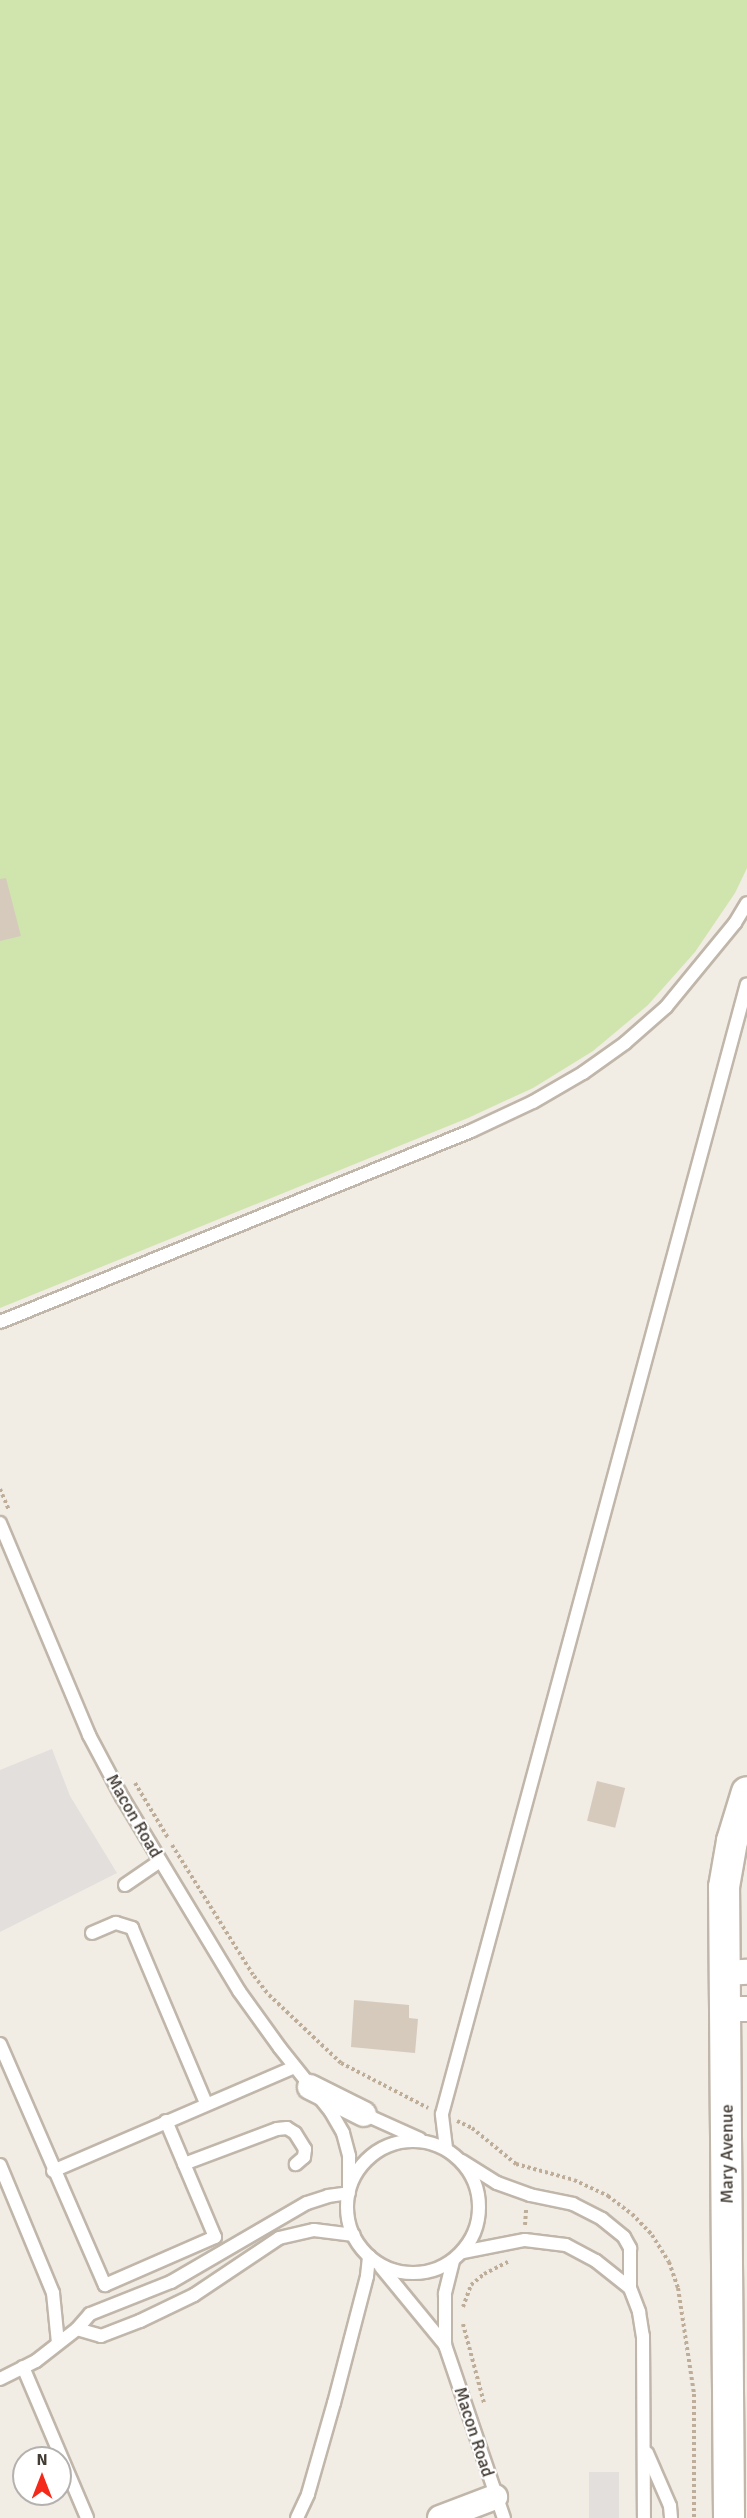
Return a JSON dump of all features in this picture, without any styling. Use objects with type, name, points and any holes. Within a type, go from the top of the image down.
[{"type":"street","name":"Mary Avenue","points":[[729,2518],[737,2009],[736,1972],[724,1887],[732,1841],[747,1792]]},
{"type":"street","name":"Macon Road","points":[[310,2087],[364,2114]]},
{"type":"street","points":[[440,2518],[500,2507]]},
{"type":"lane","points":[[0,1322],[471,1131],[533,1102],[583,1073],[625,1043],[666,1007],[728,932],[747,903]]},
{"type":"lane","points":[[446,2148],[442,2114],[747,984]]},
{"type":"lane","name":"Macon Road","points":[[0,1523],[61,1674],[89,1735],[160,1861],[239,1991],[294,2067],[331,2112],[343,2133],[349,2156],[349,2190]]},
{"type":"lane","points":[[125,1885],[160,1861]]},
{"type":"lane","points":[[92,1933],[117,1923],[132,1928],[206,2103]]},
{"type":"lane","points":[[0,2044],[53,2171],[105,2285],[215,2237],[166,2121]]},
{"type":"lane","points":[[53,2171],[206,2103],[294,2067]]},
{"type":"lane","name":"Macon Road","points":[[364,2114],[427,2142]]},
{"type":"lane","points":[[184,2164],[277,2129],[286,2128],[295,2133],[305,2149],[304,2157],[296,2164]]},
{"type":"lane","points":[[445,2345],[354,2235],[346,2209],[349,2190],[358,2170],[379,2150],[407,2140],[427,2142],[446,2148],[462,2162],[497,2183],[530,2195],[573,2204],[602,2219],[624,2237],[630,2248],[630,2288],[639,2313],[643,2336],[644,2518]]},
{"type":"lane","points":[[373,2260],[396,2271],[415,2274],[435,2270],[453,2261],[463,2252],[477,2226],[480,2197],[474,2178],[462,2162]]},
{"type":"lane","points":[[0,2165],[53,2293],[58,2343]]},
{"type":"lane","points":[[0,2379],[23,2367],[58,2343],[77,2329],[90,2314],[171,2282],[307,2203],[349,2190]]},
{"type":"lane","points":[[77,2329],[101,2336],[140,2321],[194,2295],[279,2238],[314,2230],[354,2235]]},
{"type":"lane","points":[[463,2252],[525,2240],[566,2245],[596,2260],[630,2288]]},
{"type":"lane","points":[[297,2518],[308,2494],[373,2260]]},
{"type":"lane","points":[[445,2345],[445,2294],[453,2261]]},
{"type":"lane","name":"Macon Road","points":[[445,2345],[500,2507]]},
{"type":"lane","points":[[23,2367],[87,2518]]},
{"type":"lane","points":[[644,2447],[669,2506],[671,2518]]},
{"type":"path","points":[[0,1489],[9,1511]]},
{"type":"path","points":[[132,1779],[242,1958],[269,1995],[341,2063],[416,2104]]},
{"type":"path","points":[[533,2180],[536,2170]]},
{"type":"path","points":[[463,2313],[466,2295],[471,2285],[484,2274],[506,2262],[517,2260]]},
{"type":"path","points":[[462,2320],[485,2406]]},
{"type":"green space","points":[[0,0],[747,0],[747,868],[735,893],[695,952],[648,1005],[593,1051],[533,1088],[468,1118],[0,1308]]},
{"type":"shaded area","points":[[52,1749],[70,1796],[117,1873],[0,1932],[0,1770]]},
{"type":"shaded area","points":[[589,2472],[619,2472],[619,2518],[589,2518]]},
{"type":"building","points":[[6,878],[21,936],[0,941],[0,879]]},
{"type":"building","points":[[597,1781],[625,1788],[615,1828],[587,1821]]},
{"type":"building","points":[[354,2000],[409,2005],[409,2018],[418,2019],[415,2053],[351,2047]]}]
